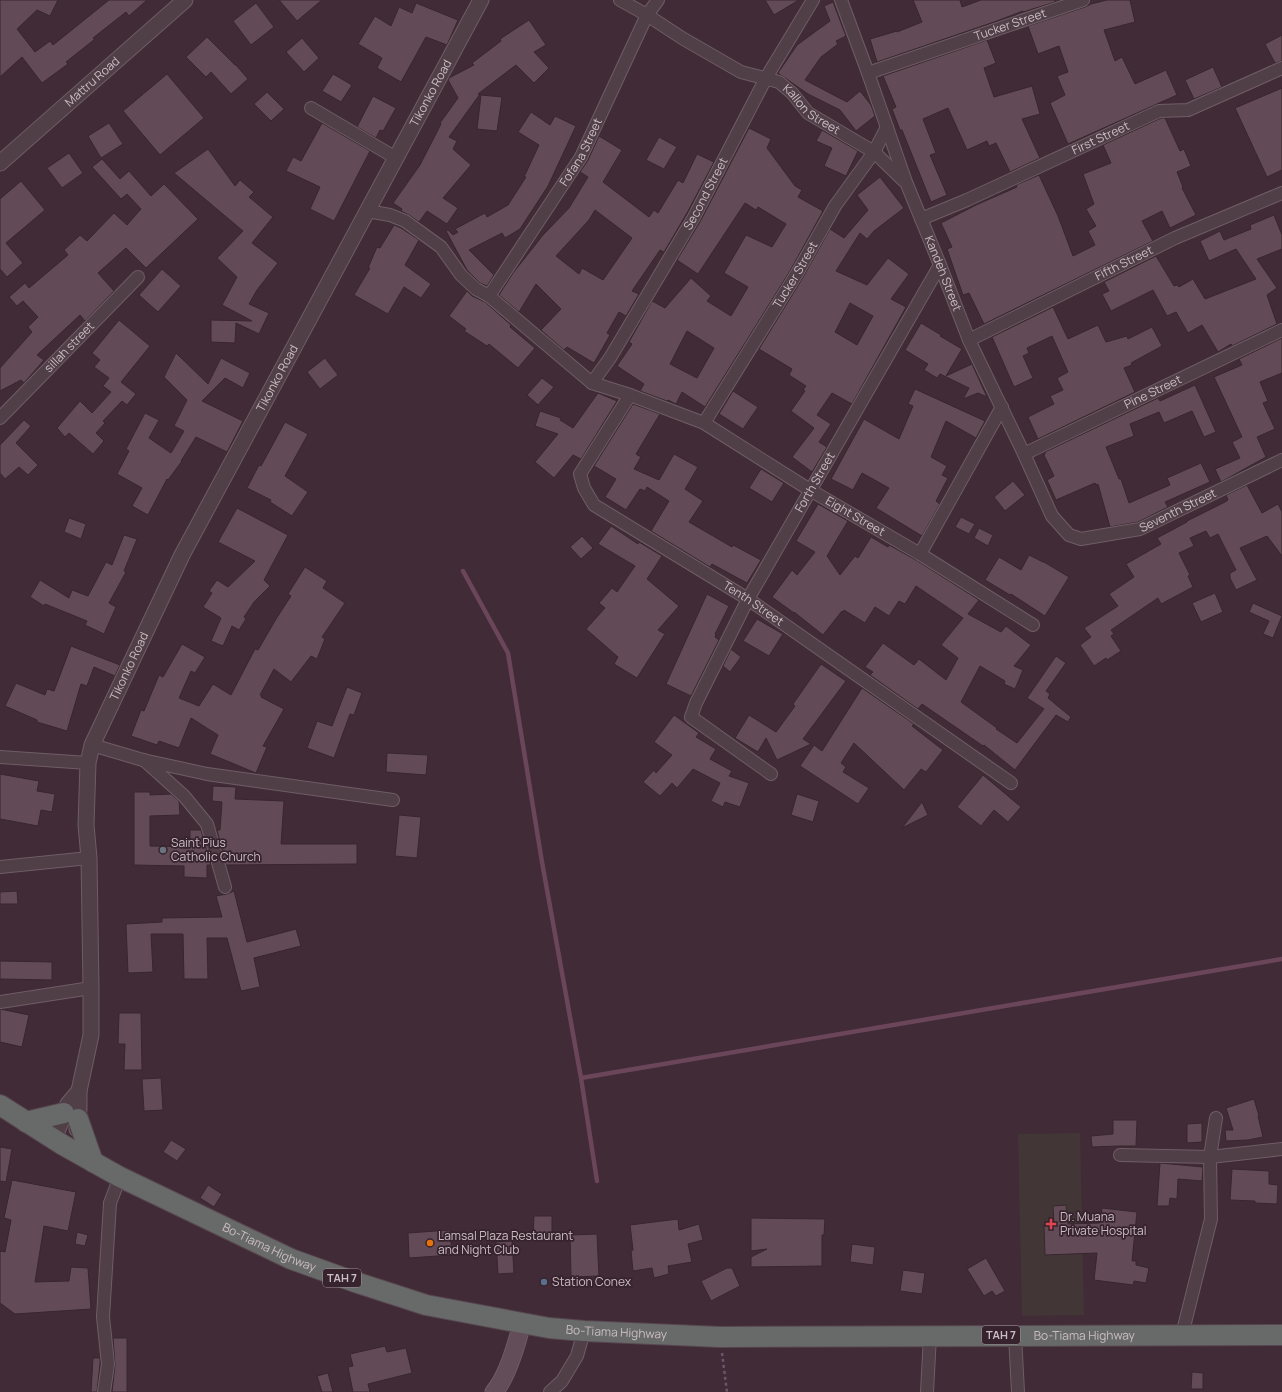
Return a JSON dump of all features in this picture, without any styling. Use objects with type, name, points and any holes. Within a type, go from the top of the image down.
[{"type":"highway","name":"Bo-Tiama Highway","points":[[0,1105],[62,1144],[120,1177],[291,1258],[355,1282],[426,1305],[549,1328],[720,1338],[1282,1334]]},
{"type":"highway","points":[[26,1122],[71,1116],[93,1162]]},
{"type":"main road","points":[[494,1392],[509,1364],[518,1341],[522,1323]]},
{"type":"street","name":"Mattru Road","points":[[0,163],[185,0]]},
{"type":"street","name":"Tikonko Road","points":[[71,1116],[68,1104],[79,1091],[91,1035],[92,988],[89,858],[86,825],[88,762],[92,745],[182,555],[481,0]]},
{"type":"street","name":"Kallon Street","points":[[620,0],[648,15],[682,38],[741,72],[779,82],[792,93],[808,112],[874,152],[906,182]]},
{"type":"street","name":"Fofana Street","points":[[489,296],[581,157],[648,15],[658,0]]},
{"type":"street","name":"Second Street","points":[[592,383],[610,358],[694,217],[766,78],[813,0]]},
{"type":"street","name":"Kandeh Street","points":[[841,0],[888,128],[906,182],[940,264],[969,340],[1002,407],[1052,516],[1069,535]]},
{"type":"street","name":"Tucker Street","points":[[868,73],[1083,0]]},
{"type":"street","name":"First Street","points":[[921,219],[967,200],[1159,111],[1188,110],[1282,68]]},
{"type":"street","points":[[311,108],[396,158]]},
{"type":"street","name":"Tucker Street","points":[[704,423],[796,275],[835,206],[874,152],[888,128]]},
{"type":"street","name":"Fifth Street","points":[[969,340],[1175,238],[1282,193]]},
{"type":"street","points":[[367,211],[390,215],[405,221],[441,247],[462,275],[476,289],[489,296],[592,383]]},
{"type":"street","name":"Forth Street","points":[[771,774],[691,717],[696,703],[748,599],[940,264]]},
{"type":"street","name":"sillah street","points":[[0,418],[138,277]]},
{"type":"street","name":"Pine Street","points":[[1024,454],[1282,330]]},
{"type":"street","name":"Eight Street","points":[[592,383],[630,394],[704,423],[810,490],[920,554],[1033,625]]},
{"type":"street","name":"Tenth Street","points":[[630,394],[580,474],[584,488],[594,505],[748,599],[1011,783]]},
{"type":"street","points":[[920,554],[1002,407]]},
{"type":"street","name":"Seventh Street","points":[[1069,535],[1081,539],[1140,529],[1282,460]]},
{"type":"street","points":[[92,745],[143,760],[207,774],[393,800]]},
{"type":"street","points":[[0,757],[88,762]]},
{"type":"street","points":[[143,760],[184,796],[207,824],[225,887]]},
{"type":"street","points":[[0,867],[89,858]]},
{"type":"street","points":[[0,1002],[92,988]]},
{"type":"street","points":[[62,1144],[77,1129],[71,1116]]},
{"type":"street","points":[[1182,1335],[1211,1219],[1210,1157],[1216,1118]]},
{"type":"street","points":[[1120,1155],[1210,1157],[1282,1149]]},
{"type":"street","points":[[104,1392],[108,1364],[103,1317],[110,1203],[120,1177]]},
{"type":"street","points":[[550,1392],[562,1387],[576,1356],[584,1331]]},
{"type":"street","points":[[1015,1335],[1018,1392]]},
{"type":"street","points":[[927,1392],[930,1336]]},
{"type":"path","points":[[720,1338],[727,1392]]},
{"type":"shaded area","name":"Dr. Muana Private Hospital","points":[[1080,1133],[1084,1315],[1022,1316],[1018,1134]]},
{"type":"building","points":[[0,0],[58,0],[50,16],[37,10],[17,29],[35,52],[50,41],[53,45],[109,0],[147,0],[129,16],[126,12],[93,38],[95,39],[66,62],[68,64],[42,83],[22,57],[0,77]]},
{"type":"building","points":[[279,0],[322,0],[297,21]]},
{"type":"building","points":[[765,0],[799,0],[774,15]]},
{"type":"building","points":[[913,0],[960,0],[962,7],[981,0],[1055,0],[1055,2],[1023,11],[877,62],[870,39],[897,32],[922,22]]},
{"type":"building","points":[[1107,0],[1130,0],[1135,22],[1104,30],[1115,61],[1122,57],[1135,84],[1166,70],[1177,95],[1068,144],[1050,103],[1065,95],[1057,76],[1068,72],[1059,46],[1038,54],[1028,26],[1091,4]]},
{"type":"building","points":[[833,2],[846,36],[836,41],[838,44],[821,57],[805,80],[847,102],[860,91],[871,105],[875,116],[856,131],[840,110],[808,94],[778,73],[797,45],[830,21],[824,6]]},
{"type":"building","points":[[256,3],[274,27],[251,45],[233,21]]},
{"type":"building","points":[[416,3],[458,20],[447,45],[426,37],[401,82],[377,68],[382,58],[358,44],[375,16],[391,26],[399,7],[412,13]]},
{"type":"building","points":[[529,20],[546,45],[534,52],[549,68],[534,83],[516,65],[478,94],[480,94],[449,137],[457,141],[453,149],[471,165],[443,198],[458,208],[447,224],[427,211],[419,222],[401,211],[402,209],[393,203],[420,165],[441,124],[440,123],[458,98],[448,80],[449,78],[474,65],[472,63],[501,41],[500,39]]},
{"type":"building","points":[[1282,35],[1282,61],[1275,63],[1265,44]]},
{"type":"building","points":[[207,37],[248,79],[231,94],[211,72],[206,77],[186,57]]},
{"type":"building","points":[[302,38],[319,58],[304,72],[286,52]]},
{"type":"building","points":[[987,40],[996,63],[984,68],[994,97],[1032,86],[1040,114],[1022,119],[1040,158],[1010,172],[996,143],[989,146],[987,141],[967,150],[948,108],[923,119],[936,153],[930,155],[947,195],[931,202],[892,109],[896,107],[883,76]]},
{"type":"building","points":[[1213,67],[1222,87],[1194,99],[1185,80]]},
{"type":"building","points":[[167,74],[204,118],[160,155],[123,111]]},
{"type":"building","points":[[333,74],[352,85],[341,102],[322,91]]},
{"type":"building","points":[[1282,88],[1282,170],[1267,177],[1235,108]]},
{"type":"building","points":[[267,92],[284,109],[271,121],[254,104]]},
{"type":"building","points":[[481,95],[502,97],[497,131],[477,129]]},
{"type":"building","points":[[373,96],[396,108],[383,131],[380,130],[376,138],[357,127]]},
{"type":"building","points":[[531,112],[550,125],[555,116],[576,126],[548,186],[520,229],[505,238],[502,233],[469,250],[494,275],[487,286],[480,283],[467,270],[446,231],[448,230],[453,235],[458,232],[455,229],[485,213],[487,217],[508,205],[526,177],[524,177],[539,145],[518,132]]},
{"type":"building","points":[[1161,118],[1165,118],[1180,151],[1184,149],[1191,166],[1177,172],[1183,187],[1182,188],[1196,215],[1170,228],[1162,211],[1142,221],[1153,241],[984,324],[969,293],[963,295],[947,249],[952,247],[941,223],[1039,175],[1058,216],[1073,256],[1095,245],[1088,231],[1096,226],[1086,209],[1094,204],[1083,174],[1111,163],[1103,145]]},
{"type":"building","points":[[109,123],[123,144],[101,158],[88,136]]},
{"type":"building","points":[[322,123],[370,151],[334,221],[310,209],[320,187],[286,171],[293,157],[301,161]]},
{"type":"building","points":[[749,128],[771,139],[767,148],[795,186],[802,190],[798,197],[823,211],[790,271],[705,407],[682,392],[676,404],[640,391],[644,384],[617,366],[632,344],[629,342],[652,301],[665,308],[691,278],[711,296],[707,301],[731,316],[748,287],[724,273],[746,235],[772,247],[786,224],[758,207],[756,210],[745,203],[698,274],[677,260],[701,220]],"holes":[[[687,331],[714,348],[697,378],[670,364]]]},
{"type":"building","points":[[822,130],[858,151],[846,176],[824,166],[832,148],[816,141]]},
{"type":"building","points":[[599,136],[622,150],[603,182],[649,217],[654,210],[658,213],[678,180],[683,183],[697,154],[714,162],[664,252],[660,250],[632,291],[639,294],[626,316],[619,312],[607,333],[610,335],[594,363],[567,347],[564,350],[541,330],[561,309],[536,284],[519,312],[499,295],[513,273],[543,235],[569,208],[588,177],[580,172],[588,160]],"holes":[[[595,210],[632,238],[603,280],[582,268],[579,274],[556,256],[589,220]]]},
{"type":"building","points":[[659,137],[677,147],[664,169],[646,160]]},
{"type":"building","points":[[208,149],[235,186],[240,180],[254,192],[249,197],[273,217],[252,243],[278,263],[257,290],[249,304],[269,313],[259,334],[236,323],[235,343],[211,342],[211,320],[252,321],[222,305],[237,277],[217,258],[243,231],[174,173]]},
{"type":"building","points":[[69,153],[83,173],[62,188],[47,168]]},
{"type":"building","points":[[102,159],[120,179],[129,171],[151,196],[164,184],[198,219],[146,268],[126,248],[98,273],[114,291],[85,321],[80,315],[37,355],[44,360],[24,383],[21,380],[0,391],[0,368],[32,332],[28,327],[38,317],[23,301],[17,306],[9,297],[25,283],[29,288],[68,255],[64,250],[80,235],[87,241],[114,213],[127,225],[141,209],[127,194],[121,199],[92,167]]},
{"type":"building","points":[[880,177],[904,208],[874,231],[867,239],[860,233],[836,271],[867,285],[888,258],[909,274],[891,299],[906,307],[852,404],[832,393],[817,415],[831,424],[819,442],[827,447],[812,472],[792,457],[814,428],[791,411],[805,391],[803,390],[806,386],[789,375],[792,369],[759,349],[802,279],[830,229],[844,238],[868,210],[857,195]],"holes":[[[850,303],[873,316],[857,345],[835,332]]]},
{"type":"building","points":[[21,181],[45,210],[6,243],[23,263],[7,277],[0,269],[0,199]]},
{"type":"building","points":[[1274,215],[1282,235],[1282,249],[1257,259],[1277,288],[1267,295],[1277,324],[1232,346],[1231,344],[1218,352],[1202,325],[1188,333],[1176,312],[1167,316],[1153,290],[1111,311],[1102,294],[1109,291],[1104,282],[1156,256],[1174,286],[1177,285],[1179,287],[1193,279],[1205,299],[1256,279],[1236,249],[1209,261],[1200,241],[1220,231],[1224,240],[1251,229],[1250,225]]},
{"type":"building","points":[[394,225],[419,240],[405,265],[431,284],[421,298],[404,287],[388,314],[354,295],[370,268],[368,268],[377,247],[380,248]]},
{"type":"building","points":[[162,269],[181,286],[158,312],[139,295]]},
{"type":"building","points":[[467,291],[472,296],[485,302],[511,325],[510,327],[535,348],[518,368],[489,344],[487,346],[464,331],[466,329],[449,316]]},
{"type":"building","points":[[1053,307],[1068,339],[1098,325],[1106,342],[1127,336],[1128,339],[1152,327],[1162,346],[1131,363],[1132,365],[1124,368],[1135,392],[1038,439],[1028,417],[1054,404],[1050,396],[1063,390],[1057,378],[1068,372],[1052,336],[1027,348],[1029,353],[1023,356],[1033,378],[1014,387],[992,337]]},
{"type":"building","points":[[119,320],[150,346],[121,382],[136,394],[127,405],[122,401],[103,421],[105,423],[96,433],[104,441],[93,454],[69,433],[65,437],[57,428],[80,401],[92,413],[111,392],[103,386],[109,378],[94,367],[100,360],[92,353]]},
{"type":"building","points":[[921,323],[962,349],[946,376],[972,364],[987,397],[978,393],[963,399],[969,388],[940,374],[937,378],[924,370],[928,364],[905,350]]},
{"type":"building","points":[[1282,338],[1282,373],[1260,382],[1268,401],[1263,403],[1275,429],[1257,437],[1266,457],[1221,482],[1215,469],[1240,458],[1232,442],[1242,437],[1214,377],[1242,365],[1239,359]]},
{"type":"building","points":[[176,353],[208,384],[221,358],[250,373],[243,388],[225,378],[202,401],[243,421],[227,452],[196,437],[182,461],[168,480],[167,479],[148,515],[132,506],[142,488],[117,474],[129,451],[126,449],[145,413],[159,420],[149,438],[171,453],[184,431],[174,426],[187,400],[164,377]]},
{"type":"building","points":[[325,358],[338,375],[320,389],[307,372]]},
{"type":"building","points":[[542,378],[554,387],[538,405],[527,395]]},
{"type":"building","points":[[1195,385],[1216,432],[1204,437],[1192,411],[1164,423],[1159,412],[1130,424],[1134,436],[1106,447],[1119,479],[1121,479],[1129,503],[1170,485],[1167,478],[1201,463],[1210,482],[1165,502],[1168,507],[1138,522],[1110,527],[1098,484],[1096,485],[1095,483],[1056,500],[1047,480],[1054,476],[1044,455],[1045,452],[1158,398],[1160,401]]},
{"type":"building","points":[[915,389],[985,421],[976,438],[946,421],[931,457],[947,466],[942,475],[948,478],[936,501],[940,504],[922,536],[876,508],[889,488],[862,473],[853,490],[831,479],[864,419],[899,439],[913,406],[908,404]]},
{"type":"building","points":[[733,391],[758,407],[743,429],[719,414]]},
{"type":"building","points":[[598,393],[617,401],[581,459],[573,455],[554,478],[535,462],[558,434],[535,426],[540,411],[561,418],[560,420],[573,428]]},
{"type":"building","points":[[633,404],[660,414],[636,454],[641,457],[634,469],[659,480],[674,454],[698,467],[685,489],[703,501],[689,522],[732,547],[733,545],[761,560],[747,583],[712,564],[710,567],[651,531],[669,501],[647,487],[645,491],[640,489],[626,510],[605,497],[616,479],[594,466]]},
{"type":"building","points":[[24,420],[31,426],[16,443],[38,465],[28,475],[19,467],[5,479],[0,473],[0,445]]},
{"type":"building","points":[[285,422],[308,434],[285,476],[308,492],[292,516],[270,502],[271,500],[247,488]]},
{"type":"building","points":[[761,469],[784,483],[772,502],[749,488]]},
{"type":"building","points":[[1013,481],[1025,495],[1005,511],[994,497]]},
{"type":"building","points":[[1247,485],[1262,513],[1278,504],[1282,512],[1282,556],[1267,536],[1240,548],[1257,580],[1236,590],[1230,578],[1230,573],[1236,570],[1218,534],[1210,538],[1206,531],[1190,538],[1194,546],[1179,553],[1190,575],[1188,576],[1193,587],[1161,604],[1158,598],[1111,630],[1114,634],[1111,636],[1121,651],[1094,666],[1080,645],[1091,637],[1084,628],[1118,606],[1109,594],[1134,577],[1126,564],[1161,544],[1157,538],[1225,502],[1228,500],[1226,495]]},
{"type":"building","points":[[818,504],[848,521],[827,556],[840,575],[855,556],[858,558],[871,537],[916,560],[979,600],[968,614],[1001,632],[1006,626],[1031,645],[1014,666],[1023,670],[1015,689],[1004,684],[1005,681],[980,666],[961,702],[1017,743],[1044,709],[1027,698],[1056,656],[1066,663],[1046,691],[1050,694],[1048,698],[1071,717],[1068,722],[1056,715],[1015,770],[984,745],[983,746],[922,704],[918,709],[870,675],[873,672],[865,667],[883,643],[914,665],[919,659],[946,680],[958,658],[941,645],[963,618],[916,586],[905,604],[899,601],[889,616],[875,607],[865,623],[844,610],[823,635],[772,597],[792,570],[797,575],[815,552],[796,541]]},
{"type":"building","points":[[237,508],[288,535],[264,580],[270,586],[254,602],[244,617],[246,619],[239,630],[232,626],[223,646],[211,641],[221,618],[203,607],[212,593],[209,591],[217,580],[228,587],[255,561],[218,542]]},
{"type":"building","points":[[961,517],[975,524],[969,534],[955,527]]},
{"type":"building","points":[[69,518],[86,524],[81,539],[64,532]]},
{"type":"building","points":[[611,526],[638,544],[639,542],[662,556],[647,579],[679,606],[658,630],[665,634],[637,678],[614,664],[618,657],[586,629],[605,608],[599,603],[612,588],[617,592],[635,566],[598,544]]},
{"type":"building","points":[[979,528],[993,535],[988,546],[974,538]]},
{"type":"building","points":[[124,535],[137,539],[124,571],[126,572],[109,603],[116,607],[104,634],[85,625],[87,621],[45,604],[44,606],[30,597],[40,580],[69,598],[72,590],[88,596],[106,562],[112,565]]},
{"type":"building","points":[[582,536],[593,548],[581,559],[570,547]]},
{"type":"building","points":[[1029,555],[1069,577],[1045,616],[1011,594],[1010,595],[985,580],[999,557],[1021,570]]},
{"type":"building","points":[[305,567],[327,581],[323,588],[345,603],[322,637],[325,639],[317,659],[311,656],[291,682],[274,669],[260,695],[262,695],[261,697],[284,709],[263,746],[267,747],[256,773],[210,754],[218,735],[191,718],[179,748],[159,741],[157,745],[131,736],[141,710],[144,711],[159,675],[163,677],[182,644],[205,657],[195,673],[191,671],[179,698],[199,706],[213,684],[231,695],[255,649],[258,650],[291,596],[288,594]]},
{"type":"building","points":[[1215,593],[1223,612],[1201,622],[1192,603]]},
{"type":"building","points":[[707,594],[729,606],[715,634],[715,637],[719,640],[691,696],[666,684]]},
{"type":"building","points":[[1253,603],[1282,616],[1273,638],[1263,634],[1269,621],[1249,612]]},
{"type":"building","points":[[757,619],[783,634],[769,656],[743,641]]},
{"type":"building","points":[[71,646],[120,665],[115,676],[94,667],[87,686],[81,684],[67,731],[37,722],[37,720],[5,706],[16,683],[45,695],[47,689],[54,691]]},
{"type":"building","points":[[731,649],[741,657],[730,672],[723,666]]},
{"type":"building","points":[[821,664],[846,681],[803,739],[811,744],[777,760],[766,738],[758,752],[735,738],[749,715],[776,732],[795,706],[793,704]]},
{"type":"building","points":[[347,687],[362,693],[354,715],[350,714],[334,758],[307,748],[317,721],[332,726]]},
{"type":"building","points":[[862,688],[914,724],[912,726],[943,750],[926,772],[921,769],[904,790],[854,743],[841,763],[846,767],[843,772],[869,788],[858,804],[800,766],[814,745],[822,751]]},
{"type":"building","points":[[674,715],[699,733],[696,737],[716,749],[710,759],[732,771],[729,776],[749,783],[740,807],[725,802],[723,807],[711,801],[720,783],[693,769],[677,788],[672,783],[660,796],[643,782],[654,770],[656,773],[672,755],[654,742]]},
{"type":"building","points":[[387,753],[428,755],[426,775],[386,772]]},
{"type":"building","points":[[0,774],[39,781],[37,791],[55,794],[52,812],[41,810],[38,826],[0,819]]},
{"type":"building","points":[[983,775],[1021,807],[1008,822],[994,810],[981,826],[957,807]]},
{"type":"building","points":[[213,786],[236,787],[235,799],[284,801],[281,844],[357,844],[357,864],[226,865],[217,830],[220,830],[222,802],[212,801]]},
{"type":"building","points":[[134,792],[150,792],[150,795],[171,794],[179,801],[180,815],[150,816],[150,846],[190,847],[190,830],[201,830],[211,865],[207,865],[207,878],[184,877],[184,866],[134,865]]},
{"type":"building","points":[[797,794],[819,801],[813,822],[791,815]]},
{"type":"building","points":[[922,802],[928,815],[902,828]]},
{"type":"building","points":[[399,815],[421,817],[417,858],[395,856]]},
{"type":"building","points":[[17,891],[18,904],[0,904],[0,892]]},
{"type":"building","points":[[234,891],[247,942],[296,929],[301,946],[254,958],[260,987],[241,991],[227,938],[207,938],[208,979],[184,979],[183,934],[151,934],[153,972],[128,973],[126,924],[162,922],[162,918],[222,917],[216,896]]},
{"type":"building","points":[[0,961],[52,962],[52,980],[0,979]]},
{"type":"building","points":[[0,1009],[29,1015],[22,1047],[0,1042]]},
{"type":"building","points":[[119,1013],[141,1013],[142,1070],[124,1070],[125,1044],[118,1044]]},
{"type":"building","points":[[161,1078],[163,1110],[144,1111],[142,1079]]},
{"type":"building","points":[[1254,1099],[1263,1137],[1248,1140],[1226,1141],[1225,1130],[1233,1130],[1226,1108]]},
{"type":"building","points":[[1113,1120],[1137,1120],[1136,1146],[1092,1147],[1091,1136],[1113,1134]]},
{"type":"building","points":[[1202,1123],[1202,1142],[1187,1143],[1187,1124]]},
{"type":"building","points":[[171,1140],[186,1149],[177,1161],[163,1152]]},
{"type":"building","points":[[0,1147],[12,1149],[6,1182],[0,1181]]},
{"type":"building","points":[[1160,1163],[1203,1167],[1202,1181],[1178,1179],[1177,1199],[1170,1198],[1169,1206],[1157,1206]]},
{"type":"building","points":[[1232,1169],[1269,1171],[1269,1184],[1278,1185],[1277,1204],[1230,1200]]},
{"type":"building","points":[[12,1180],[76,1192],[68,1231],[44,1226],[35,1282],[69,1281],[71,1267],[88,1268],[91,1309],[15,1314],[0,1303],[0,1251],[5,1252],[11,1220],[4,1218]]},
{"type":"building","points":[[208,1185],[222,1194],[214,1207],[200,1198]]},
{"type":"building","points":[[1066,1205],[1068,1224],[1100,1223],[1102,1208],[1137,1212],[1132,1261],[1136,1261],[1136,1265],[1149,1268],[1146,1283],[1134,1281],[1133,1285],[1094,1280],[1097,1253],[1045,1255],[1044,1225],[1054,1225],[1053,1206]]},
{"type":"building","points":[[534,1216],[552,1216],[552,1239],[533,1239]]},
{"type":"building","points":[[751,1218],[825,1219],[824,1235],[822,1235],[822,1266],[751,1267],[751,1257],[767,1249],[751,1251]]},
{"type":"building","points":[[678,1219],[679,1230],[699,1224],[703,1240],[688,1244],[692,1262],[668,1266],[669,1274],[654,1278],[652,1268],[633,1271],[631,1251],[633,1250],[630,1225]]},
{"type":"building","points":[[450,1230],[452,1255],[409,1258],[408,1233]]},
{"type":"building","points":[[77,1232],[88,1235],[85,1246],[75,1244]]},
{"type":"building","points":[[597,1234],[599,1276],[571,1277],[570,1235]]},
{"type":"building","points":[[512,1241],[514,1273],[498,1274],[496,1242]]},
{"type":"building","points":[[852,1244],[875,1247],[873,1265],[850,1262]]},
{"type":"building","points":[[986,1258],[1005,1291],[996,1296],[992,1291],[984,1296],[967,1269]]},
{"type":"building","points":[[727,1268],[732,1268],[740,1286],[711,1301],[701,1281]]},
{"type":"building","points":[[903,1270],[925,1273],[922,1294],[900,1291]]},
{"type":"building","points":[[113,1338],[127,1338],[127,1392],[112,1392],[115,1365]]},
{"type":"building","points":[[385,1346],[387,1352],[406,1348],[412,1373],[368,1384],[370,1392],[353,1392],[348,1367],[353,1366],[350,1354]]},
{"type":"building","points":[[93,1358],[100,1358],[97,1392],[91,1392]]},
{"type":"building","points":[[1192,1372],[1203,1373],[1203,1389],[1191,1389]]},
{"type":"building","points":[[328,1373],[333,1392],[322,1392],[317,1376]]},
{"type":"waterway","points":[[463,571],[508,653],[542,862],[581,1078],[597,1181]]},
{"type":"waterway","points":[[581,1078],[1282,959]]},
{"type":"place","name":"Saint Pius Catholic Church","points":[[163,850]]},
{"type":"place","name":"Dr. Muana Private Hospital","points":[[1051,1224]]},
{"type":"place","name":"Lamsal Plaza Restaurant and Night Club","points":[[430,1243]]},
{"type":"place","name":"Station Conex","points":[[544,1282]]}]
